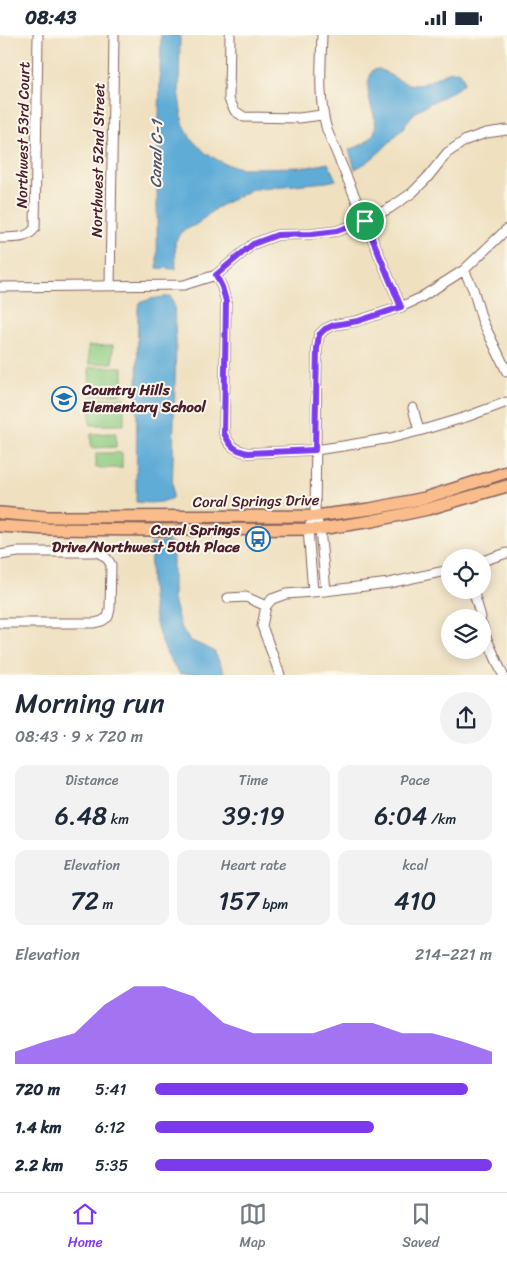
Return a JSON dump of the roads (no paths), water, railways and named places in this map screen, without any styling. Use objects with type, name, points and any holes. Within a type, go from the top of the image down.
[{"type":"main road","name":"Coral Springs Drive","points":[[0,513],[48,517],[315,516],[370,509],[424,498],[507,472]]},
{"type":"main road","name":"Coral Springs Drive","points":[[0,526],[67,530],[314,529],[372,521],[428,509],[507,486]]},
{"type":"street","name":"Northwest 53rd Court","points":[[0,238],[24,237],[35,228],[38,35]]},
{"type":"street","name":"Northwest 52nd Street","points":[[110,286],[114,35]]},
{"type":"street","points":[[230,35],[229,99],[235,111],[244,117],[299,118],[322,115]]},
{"type":"street","points":[[322,35],[320,87],[322,115],[401,307]]},
{"type":"street","points":[[0,287],[184,285],[216,275],[253,244],[277,235],[337,231],[365,221],[390,208],[412,193],[448,153],[466,140],[486,133],[507,129]]},
{"type":"street","points":[[313,592],[317,349],[319,335],[325,329],[334,325],[358,321],[401,307],[420,298],[464,270],[507,229]]},
{"type":"street","points":[[464,270],[473,289],[482,320],[507,372]]},
{"type":"street","points":[[216,275],[226,301],[224,433],[229,444],[238,451],[248,453],[315,450],[390,438],[466,417],[507,402]]},
{"type":"street","points":[[413,408],[420,431]]},
{"type":"street","points":[[314,529],[326,591]]},
{"type":"street","points":[[0,555],[18,552],[95,552],[102,554],[111,565],[110,609],[108,617],[102,621],[94,623],[0,623]]},
{"type":"street","points":[[491,558],[507,553]]},
{"type":"street","points":[[280,675],[262,626],[266,606],[272,599],[286,594],[389,583],[441,572]]},
{"type":"street","points":[[228,598],[246,597],[266,606]]},
{"type":"street","points":[[491,648],[503,675]]},
{"type":"water","points":[[161,35],[180,35],[179,97],[183,123],[191,139],[207,154],[225,164],[242,168],[308,167],[328,163],[336,180],[252,189],[216,208],[197,224],[181,232],[175,242],[176,269],[157,268]]},
{"type":"water","points":[[379,69],[401,81],[415,85],[449,72],[460,72],[463,77],[463,83],[461,86],[417,111],[380,151],[355,169],[349,150],[365,143],[373,134],[375,126],[368,83],[373,70]]},
{"type":"water","points":[[170,296],[174,305],[176,342],[172,498],[150,503],[136,502],[138,308],[139,303]]},
{"type":"water","points":[[166,541],[173,544],[173,600],[180,625],[189,640],[214,651],[225,674],[180,674],[163,644],[157,628],[152,596],[151,544]]},
{"type":"place","name":"Country Hills Elementary School","points":[[64,399]]},
{"type":"place","name":"Coral Springs Drive/Northwest 50th Place","points":[[258,539]]},
{"type":"water label","name":"Canal C-1","points":[[156,154]]}]
